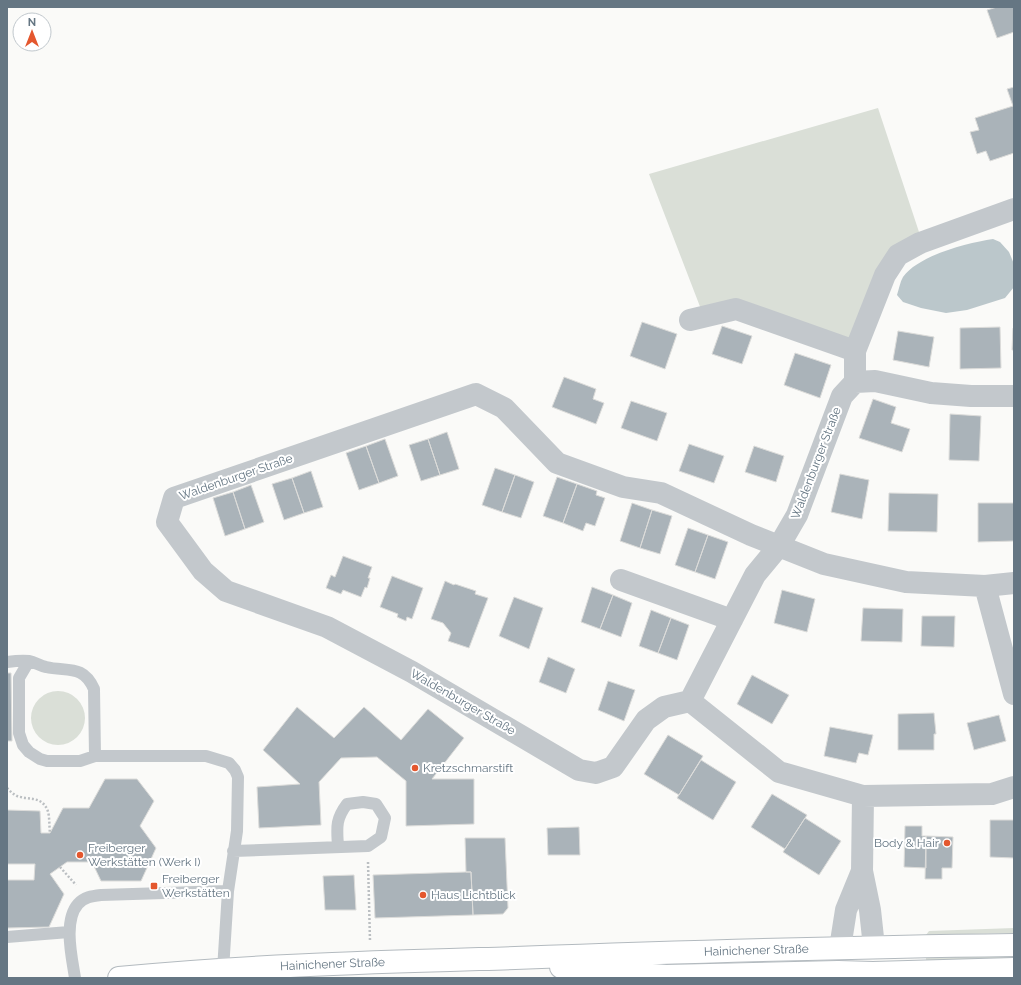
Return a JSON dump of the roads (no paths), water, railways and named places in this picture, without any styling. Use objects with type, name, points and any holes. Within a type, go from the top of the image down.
[{"type":"main road","name":"Hainichener Straße","points":[[119,978],[223,970],[405,961],[874,947],[1014,945]]},
{"type":"main road","points":[[873,975],[874,947]]},
{"type":"main road","points":[[838,975],[840,948]]},
{"type":"main road","name":"Hainichener Straße","points":[[498,958],[594,971],[666,976],[873,975],[1014,969]]},
{"type":"street","points":[[1014,209],[920,243],[898,255],[885,275],[855,351],[855,382],[875,381],[931,393],[971,396],[1014,396]]},
{"type":"street","points":[[690,320],[736,309],[855,351]]},
{"type":"street","name":"Waldenburger Straße","points":[[855,382],[842,396],[797,515],[779,546],[755,575],[690,701],[664,707],[646,720],[613,767],[596,773],[579,770],[412,672],[327,627],[226,591],[203,571],[167,522],[174,498],[476,394],[504,408],[557,462],[622,487],[661,493],[751,535],[779,546],[824,564],[906,582],[985,586],[1014,583]]},
{"type":"street","points":[[621,580],[732,620]]},
{"type":"street","points":[[985,586],[1014,694]]},
{"type":"street","points":[[690,701],[780,772],[863,796],[992,794],[1014,787]]},
{"type":"street","points":[[863,796],[862,871],[870,910],[874,947]]},
{"type":"street","points":[[840,948],[846,910],[862,871]]},
{"type":"lane","points":[[29,661],[19,678],[19,733],[23,745],[29,752],[40,759],[47,761],[80,761],[95,756],[206,756],[229,764],[236,770],[238,777],[237,830],[228,891],[223,970]]},
{"type":"lane","points":[[7,662],[29,661],[47,668],[71,669],[80,672],[91,682],[94,689],[95,756]]},
{"type":"lane","points":[[233,851],[368,846],[381,837],[385,818],[376,804],[362,802],[347,804],[340,814],[337,828],[338,847]]},
{"type":"lane","points":[[76,978],[70,948],[69,932],[73,912],[78,904],[87,897],[101,895],[228,891]]},
{"type":"lane","points":[[7,938],[69,932]]},
{"type":"place","name":"Kretzschmarstift","points":[[415,768]]},
{"type":"place","name":"Body & Hair","points":[[947,843]]},
{"type":"place","name":"Freiberger Werkstätten (Werk I)","points":[[80,855]]},
{"type":"place","name":"Freiberger Werkstätten","points":[[154,886]]},
{"type":"place","name":"Haus Lichtblick","points":[[423,895]]}]
